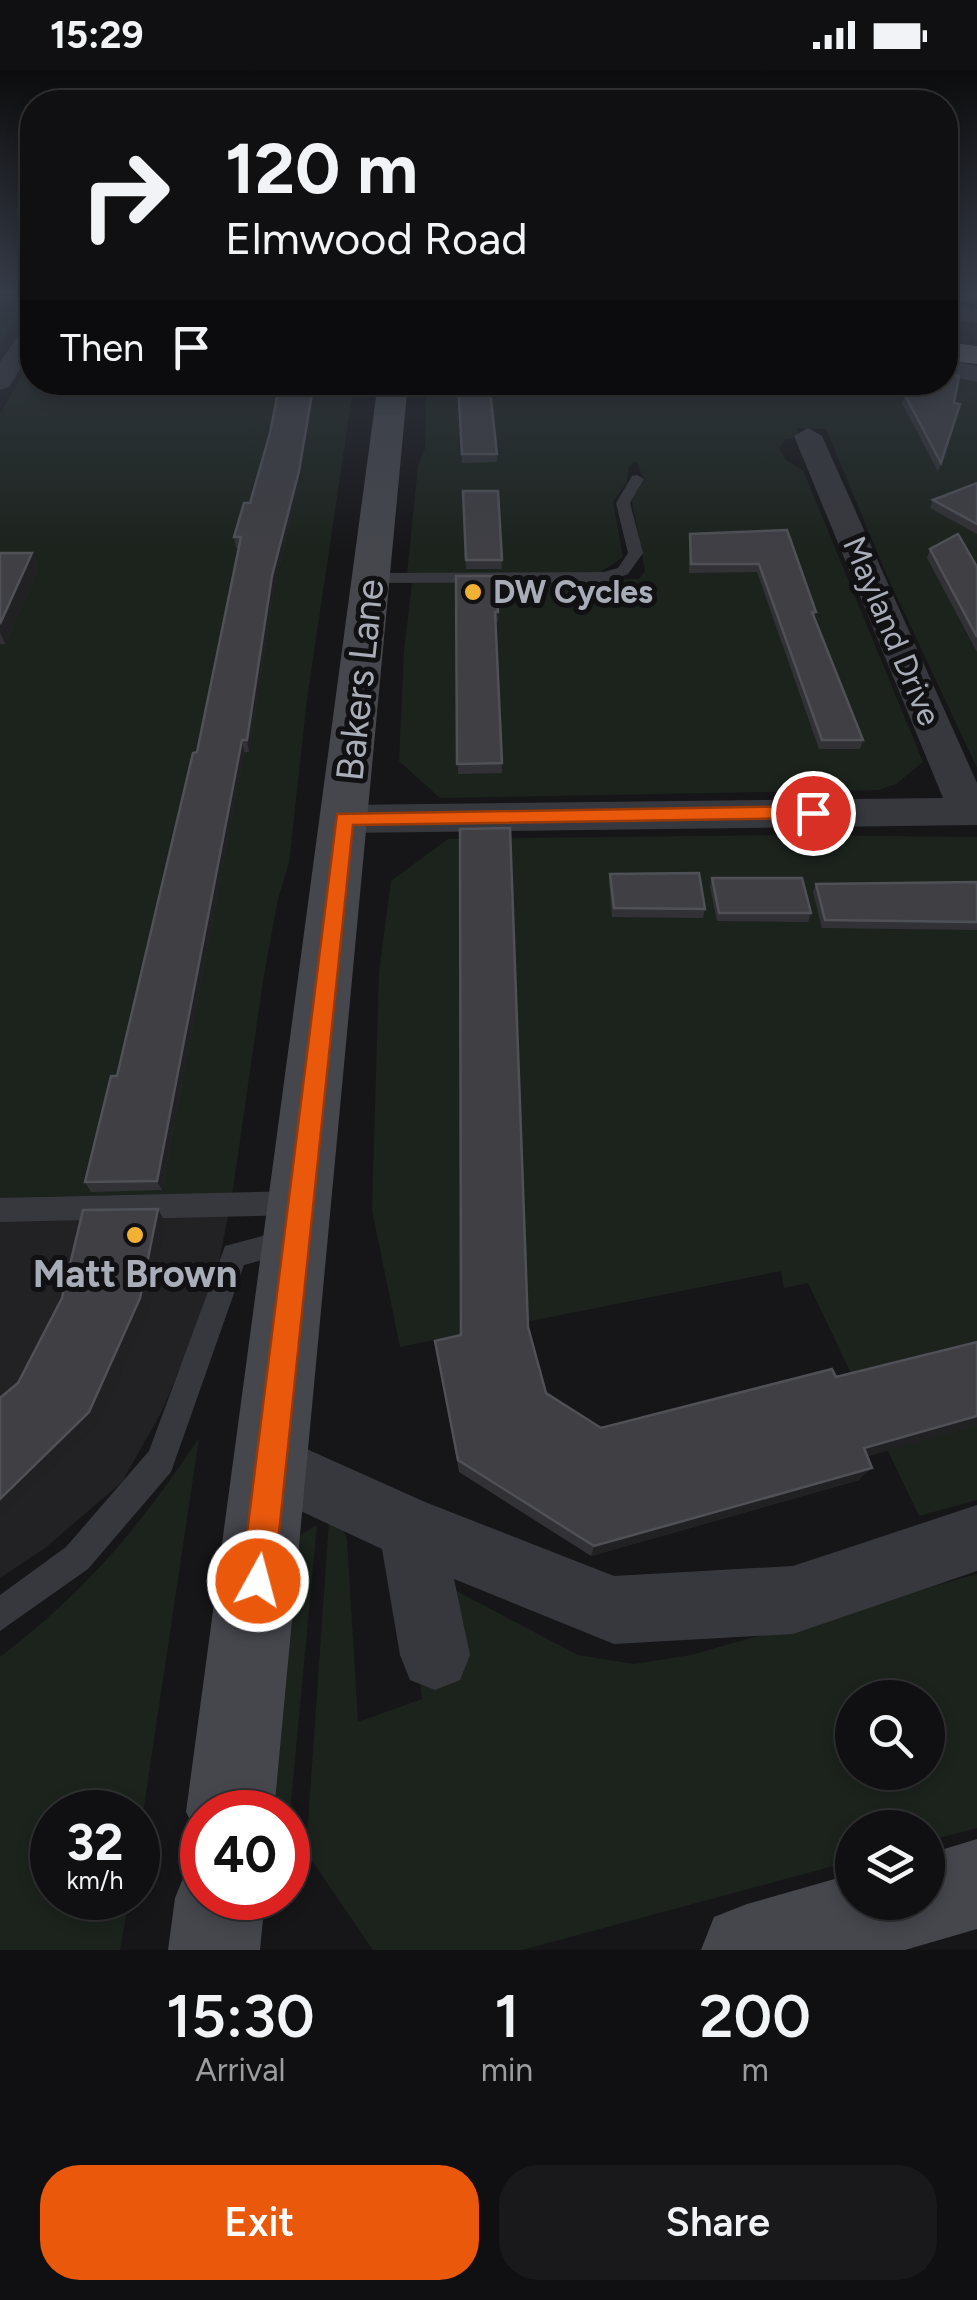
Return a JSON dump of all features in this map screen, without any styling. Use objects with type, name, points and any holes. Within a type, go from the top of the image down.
[{"type":"street","name":"Bakers Lane","points":[[233,1790],[392,395]]},
{"type":"street","name":"Mayland Drive","points":[[805,447],[973,811]]},
{"type":"street","points":[[344,818],[973,811]]},
{"type":"street","points":[[271,1465],[411,1529],[614,1610],[793,1600],[977,1538]]},
{"type":"street","points":[[411,1529],[435,1655]]},
{"type":"street","points":[[945,1893],[977,1884]]},
{"type":"street","points":[[214,1950],[217,1920]]},
{"type":"street","points":[[747,1950],[851,1920]]},
{"type":"lane","points":[[371,578],[606,576],[623,571],[636,554],[623,503],[637,479]]},
{"type":"lane","points":[[0,1210],[299,1221]]},
{"type":"lane","points":[[0,1616],[78,1558],[160,1462],[234,1254],[299,1221]]},
{"type":"shaded area","points":[[958,378],[977,378],[977,768],[888,578],[826,429],[797,428],[799,438],[786,439],[779,449],[786,460],[803,470],[923,762],[896,784],[879,790],[440,798],[399,761],[404,651],[412,583],[639,579],[645,571],[632,501],[644,479],[636,461],[629,467],[627,482],[613,502],[623,557],[601,572],[407,574],[418,465],[425,449],[426,395],[958,395]]},
{"type":"shaded area","points":[[20,379],[20,395],[352,395],[307,699],[289,863],[263,981],[232,1196],[0,1197],[0,414]]},
{"type":"shaded area","points":[[977,837],[977,1500],[919,1516],[808,1283],[784,1288],[781,1271],[400,1347],[372,1210],[379,972],[391,881],[448,839]]},
{"type":"shaded area","points":[[232,1196],[215,1282],[162,1411],[122,1482],[45,1548],[0,1578],[0,1197]]},
{"type":"shaded area","points":[[199,1438],[147,1790],[30,1790],[30,1920],[125,1920],[120,1950],[0,1950],[0,1657],[85,1582],[155,1501]]},
{"type":"shaded area","points":[[329,1521],[342,1525],[347,1540],[358,1722],[422,1699],[414,1626],[447,1586],[578,1655],[634,1664],[691,1655],[977,1574],[977,1828],[945,1836],[945,1810],[835,1810],[835,1866],[522,1950],[373,1950],[310,1858],[310,1794]]},
{"type":"shaded area","points":[[317,1525],[292,1790],[268,1790],[293,1554],[300,1535]]},
{"type":"building","points":[[277,395],[312,395],[299,471],[272,576],[247,740],[242,740],[157,1181],[85,1182],[111,1076],[117,1076],[193,753],[197,752],[241,537],[234,537],[244,503],[250,503]]},
{"type":"building","points":[[459,395],[490,395],[497,454],[462,454]]},
{"type":"building","points":[[905,395],[955,395],[954,403],[960,404],[941,463]]},
{"type":"building","points":[[977,483],[977,524],[933,500]]},
{"type":"building","points":[[463,491],[498,491],[502,560],[466,560]]},
{"type":"building","points":[[787,530],[816,612],[812,612],[863,740],[822,740],[759,564],[691,564],[690,534]]},
{"type":"building","points":[[958,534],[977,567],[977,637],[930,549]]},
{"type":"building","points":[[0,553],[32,553],[0,624]]},
{"type":"building","points":[[456,576],[503,576],[496,577],[495,612],[502,763],[457,764]]},
{"type":"building","points":[[510,828],[528,1327],[546,1393],[601,1428],[832,1369],[836,1377],[977,1342],[977,1416],[864,1448],[872,1468],[594,1546],[458,1460],[435,1341],[461,1335],[460,829]]},
{"type":"building","points":[[699,873],[705,909],[614,908],[610,874]]},
{"type":"building","points":[[712,878],[802,878],[811,913],[719,913]]},
{"type":"building","points":[[977,882],[977,922],[825,920],[816,884]]},
{"type":"building","points":[[158,1209],[140,1298],[89,1412],[0,1499],[0,1398],[18,1383],[62,1298],[83,1210]]},
{"type":"place","name":"DW Cycles","points":[[473,592]]},
{"type":"place","name":"Matt Brown","points":[[135,1235]]},
{"type":"route","points":[[258,1581],[344,818],[813,813]]}]
